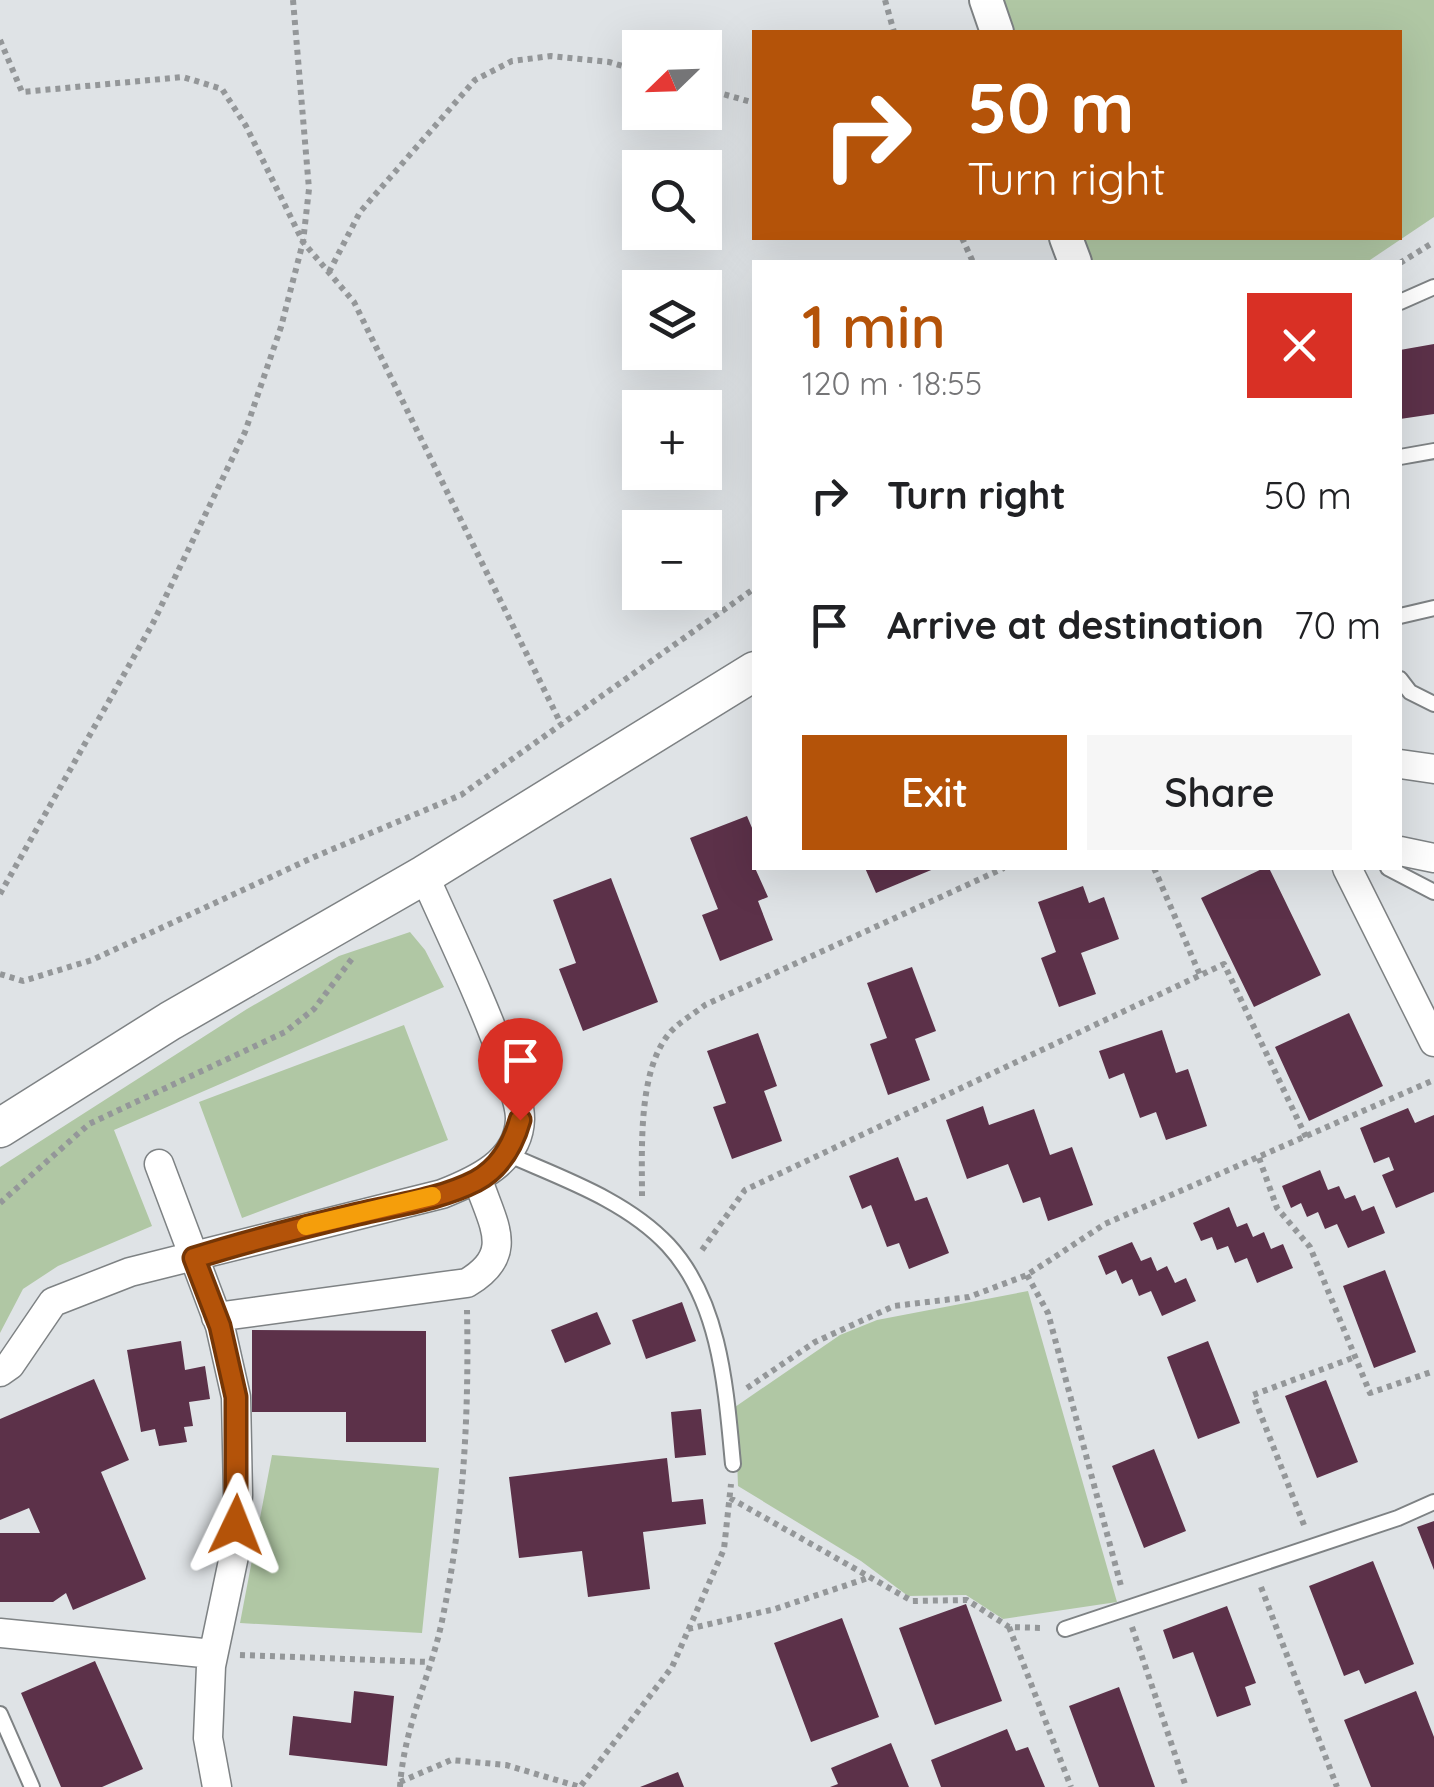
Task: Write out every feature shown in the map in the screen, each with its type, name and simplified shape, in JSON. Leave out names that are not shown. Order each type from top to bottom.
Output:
[{"type":"main road","points":[[0,1128],[170,1020],[424,875],[752,673]]},
{"type":"street","points":[[986,0],[996,30]]},
{"type":"street","points":[[1402,764],[1434,769]]},
{"type":"street","points":[[1402,851],[1434,858]]},
{"type":"street","points":[[1348,870],[1426,1011],[1434,1042]]},
{"type":"street","points":[[0,1372],[10,1365],[53,1302],[130,1272],[442,1194],[478,1180],[506,1153],[520,1120],[517,1099],[496,1039],[424,875]]},
{"type":"street","points":[[159,1164],[216,1316],[236,1397],[238,1494],[234,1556],[214,1654],[208,1738],[213,1785]]},
{"type":"street","points":[[216,1316],[438,1290],[466,1283],[486,1272],[496,1260],[496,1234],[478,1180]]},
{"type":"street","points":[[0,1632],[214,1654]]},
{"type":"lane","points":[[1402,301],[1434,287]]},
{"type":"lane","points":[[1402,457],[1434,450]]},
{"type":"lane","points":[[1402,616],[1434,608]]},
{"type":"lane","points":[[1402,682],[1410,692],[1434,704]]},
{"type":"lane","points":[[1392,870],[1434,892]]},
{"type":"lane","points":[[506,1153],[582,1188],[642,1222],[668,1245],[688,1273],[710,1325],[724,1378],[733,1464]]},
{"type":"lane","points":[[1065,1628],[1434,1502]]},
{"type":"lane","points":[[0,1714],[32,1787]]},
{"type":"path","points":[[0,894],[152,623],[245,432],[282,327],[304,242],[309,189],[292,0]]},
{"type":"path","points":[[885,0],[893,30]]},
{"type":"path","points":[[0,40],[22,92],[183,77],[222,89],[246,126],[304,242],[354,302],[561,724]]},
{"type":"path","points":[[329,272],[360,212],[475,80],[512,61],[551,56],[622,65]]},
{"type":"path","points":[[722,94],[752,102]]},
{"type":"path","points":[[1402,263],[1434,242]]},
{"type":"path","points":[[0,974],[23,981],[92,960],[460,795],[752,590]]},
{"type":"path","points":[[642,1222],[648,1080],[668,1035],[706,1005],[1000,870]]},
{"type":"path","points":[[1155,870],[1200,976]]},
{"type":"path","points":[[0,1203],[89,1124],[285,1032],[314,1009],[355,954]]},
{"type":"path","points":[[688,1273],[745,1190],[1224,964],[1306,1137]]},
{"type":"path","points":[[727,1401],[815,1342],[894,1306],[969,1297],[1027,1275],[1104,1224],[1434,1080]]},
{"type":"path","points":[[1259,1158],[1277,1208],[1310,1248],[1370,1393],[1434,1370]]},
{"type":"path","points":[[1027,1275],[1048,1313],[1126,1608],[1186,1787]]},
{"type":"path","points":[[400,1785],[414,1706],[442,1621],[458,1533],[466,1454],[466,1283]]},
{"type":"path","points":[[1312,1546],[1253,1395],[1355,1357]]},
{"type":"path","points":[[400,1785],[452,1760],[506,1765],[580,1787],[672,1667],[724,1549],[733,1464]]},
{"type":"path","points":[[730,1498],[912,1601],[967,1600],[1009,1627],[1065,1628]]},
{"type":"path","points":[[1253,1566],[1337,1787]]},
{"type":"path","points":[[688,1628],[775,1609],[869,1578]]},
{"type":"path","points":[[1009,1627],[1071,1787]]},
{"type":"path","points":[[214,1654],[429,1662]]},
{"type":"green space","points":[[983,0],[1434,0],[1434,217],[1402,238],[1402,30],[995,30]]},
{"type":"green space","points":[[1076,240],[1400,240],[1370,260],[1084,260]]},
{"type":"green space","points":[[410,932],[425,950],[444,987],[114,1130],[152,1226],[58,1266],[23,1289],[0,1333],[0,1167],[247,1009],[339,956]]},
{"type":"green space","points":[[404,1025],[448,1140],[242,1218],[199,1102]]},
{"type":"green space","points":[[1028,1291],[1117,1602],[1003,1619],[966,1595],[908,1596],[861,1561],[738,1486],[735,1407],[840,1335],[877,1320]]},
{"type":"green space","points":[[272,1455],[439,1468],[422,1633],[240,1623]]},
{"type":"building","points":[[1434,344],[1434,414],[1402,419],[1402,350]]},
{"type":"building","points":[[747,816],[752,828],[752,870],[756,870],[768,897],[758,901],[773,940],[720,961],[702,915],[718,909],[690,838]]},
{"type":"building","points":[[866,870],[931,870],[876,893]]},
{"type":"building","points":[[1260,870],[1270,870],[1321,975],[1254,1007],[1201,898]]},
{"type":"building","points":[[611,878],[658,1002],[583,1031],[559,969],[576,963],[553,900]]},
{"type":"building","points":[[1083,886],[1089,903],[1104,897],[1119,939],[1081,953],[1096,994],[1059,1007],[1041,958],[1056,952],[1038,902]]},
{"type":"building","points":[[912,967],[936,1031],[915,1039],[930,1080],[888,1095],[870,1044],[887,1038],[867,983]]},
{"type":"building","points":[[1349,1013],[1383,1086],[1309,1121],[1275,1047]]},
{"type":"building","points":[[1162,1030],[1176,1073],[1188,1069],[1207,1126],[1166,1140],[1156,1112],[1140,1118],[1124,1073],[1109,1079],[1099,1051]]},
{"type":"building","points":[[758,1033],[777,1086],[764,1091],[782,1141],[732,1159],[713,1107],[726,1103],[707,1051]]},
{"type":"building","points":[[983,1106],[989,1125],[1034,1109],[1050,1155],[1072,1147],[1093,1205],[1048,1221],[1040,1197],[1023,1203],[1008,1164],[967,1179],[946,1120]]},
{"type":"building","points":[[1408,1108],[1415,1123],[1434,1115],[1434,1192],[1396,1208],[1382,1175],[1394,1170],[1389,1157],[1374,1163],[1360,1128]]},
{"type":"building","points":[[898,1157],[915,1201],[927,1197],[949,1253],[909,1269],[899,1243],[887,1247],[871,1205],[862,1209],[849,1176]]},
{"type":"building","points":[[1320,1170],[1328,1190],[1339,1186],[1345,1199],[1355,1195],[1362,1211],[1374,1206],[1385,1233],[1348,1248],[1337,1224],[1325,1229],[1318,1212],[1307,1217],[1301,1203],[1291,1208],[1282,1186]]},
{"type":"building","points":[[1229,1207],[1237,1227],[1247,1223],[1253,1237],[1264,1232],[1271,1249],[1283,1244],[1293,1268],[1257,1283],[1247,1258],[1235,1263],[1228,1246],[1217,1250],[1212,1237],[1201,1241],[1193,1223]]},
{"type":"building","points":[[1132,1242],[1141,1261],[1151,1257],[1157,1271],[1167,1266],[1175,1283],[1186,1278],[1196,1301],[1162,1316],[1151,1291],[1139,1296],[1132,1279],[1122,1284],[1116,1270],[1106,1275],[1098,1256]]},
{"type":"building","points":[[1385,1270],[1416,1352],[1374,1368],[1343,1286]]},
{"type":"building","points":[[682,1302],[696,1341],[646,1359],[632,1320]]},
{"type":"building","points":[[597,1312],[611,1344],[565,1363],[551,1330]]},
{"type":"building","points":[[252,1330],[426,1331],[426,1442],[346,1442],[346,1412],[252,1412]]},
{"type":"building","points":[[181,1341],[185,1370],[205,1366],[210,1399],[189,1402],[193,1426],[184,1427],[187,1442],[159,1446],[155,1429],[141,1432],[127,1350]]},
{"type":"building","points":[[1208,1341],[1240,1423],[1198,1439],[1167,1357]]},
{"type":"building","points":[[94,1379],[129,1460],[101,1472],[146,1579],[73,1610],[66,1593],[53,1602],[0,1602],[0,1533],[40,1533],[29,1508],[0,1520],[0,1419]]},
{"type":"building","points":[[1326,1380],[1358,1462],[1317,1478],[1285,1396]]},
{"type":"building","points":[[701,1409],[706,1455],[675,1458],[671,1412]]},
{"type":"building","points":[[1154,1449],[1186,1531],[1144,1548],[1112,1466]]},
{"type":"building","points":[[667,1458],[672,1502],[703,1499],[706,1524],[643,1532],[650,1589],[588,1597],[582,1551],[519,1558],[509,1477]]},
{"type":"building","points":[[1434,1521],[1434,1570],[1417,1527]]},
{"type":"building","points":[[1373,1561],[1414,1664],[1365,1684],[1359,1670],[1344,1676],[1309,1586]]},
{"type":"building","points":[[966,1604],[1002,1701],[935,1725],[899,1628]]},
{"type":"building","points":[[1227,1606],[1256,1683],[1245,1687],[1251,1705],[1217,1717],[1193,1652],[1173,1659],[1163,1630]]},
{"type":"building","points":[[842,1618],[879,1717],[811,1742],[774,1643]]},
{"type":"building","points":[[95,1661],[143,1769],[102,1787],[61,1787],[21,1693]]},
{"type":"building","points":[[1119,1687],[1155,1787],[1099,1787],[1069,1706]]},
{"type":"building","points":[[354,1691],[394,1696],[387,1766],[289,1755],[293,1716],[351,1723]]},
{"type":"building","points":[[1416,1691],[1434,1737],[1434,1787],[1371,1787],[1344,1720]]},
{"type":"building","points":[[1007,1729],[1016,1751],[1028,1747],[1045,1787],[941,1787],[931,1760]]},
{"type":"building","points":[[891,1743],[909,1787],[830,1787],[838,1784],[831,1768]]},
{"type":"building","points":[[678,1772],[684,1787],[640,1787]]},
{"type":"slow traffic","points":[[306,1226],[432,1196]]},
{"type":"route","points":[[236,1525],[236,1397],[220,1326],[194,1258],[269,1235],[442,1194],[478,1180],[499,1163],[520,1120]]}]
